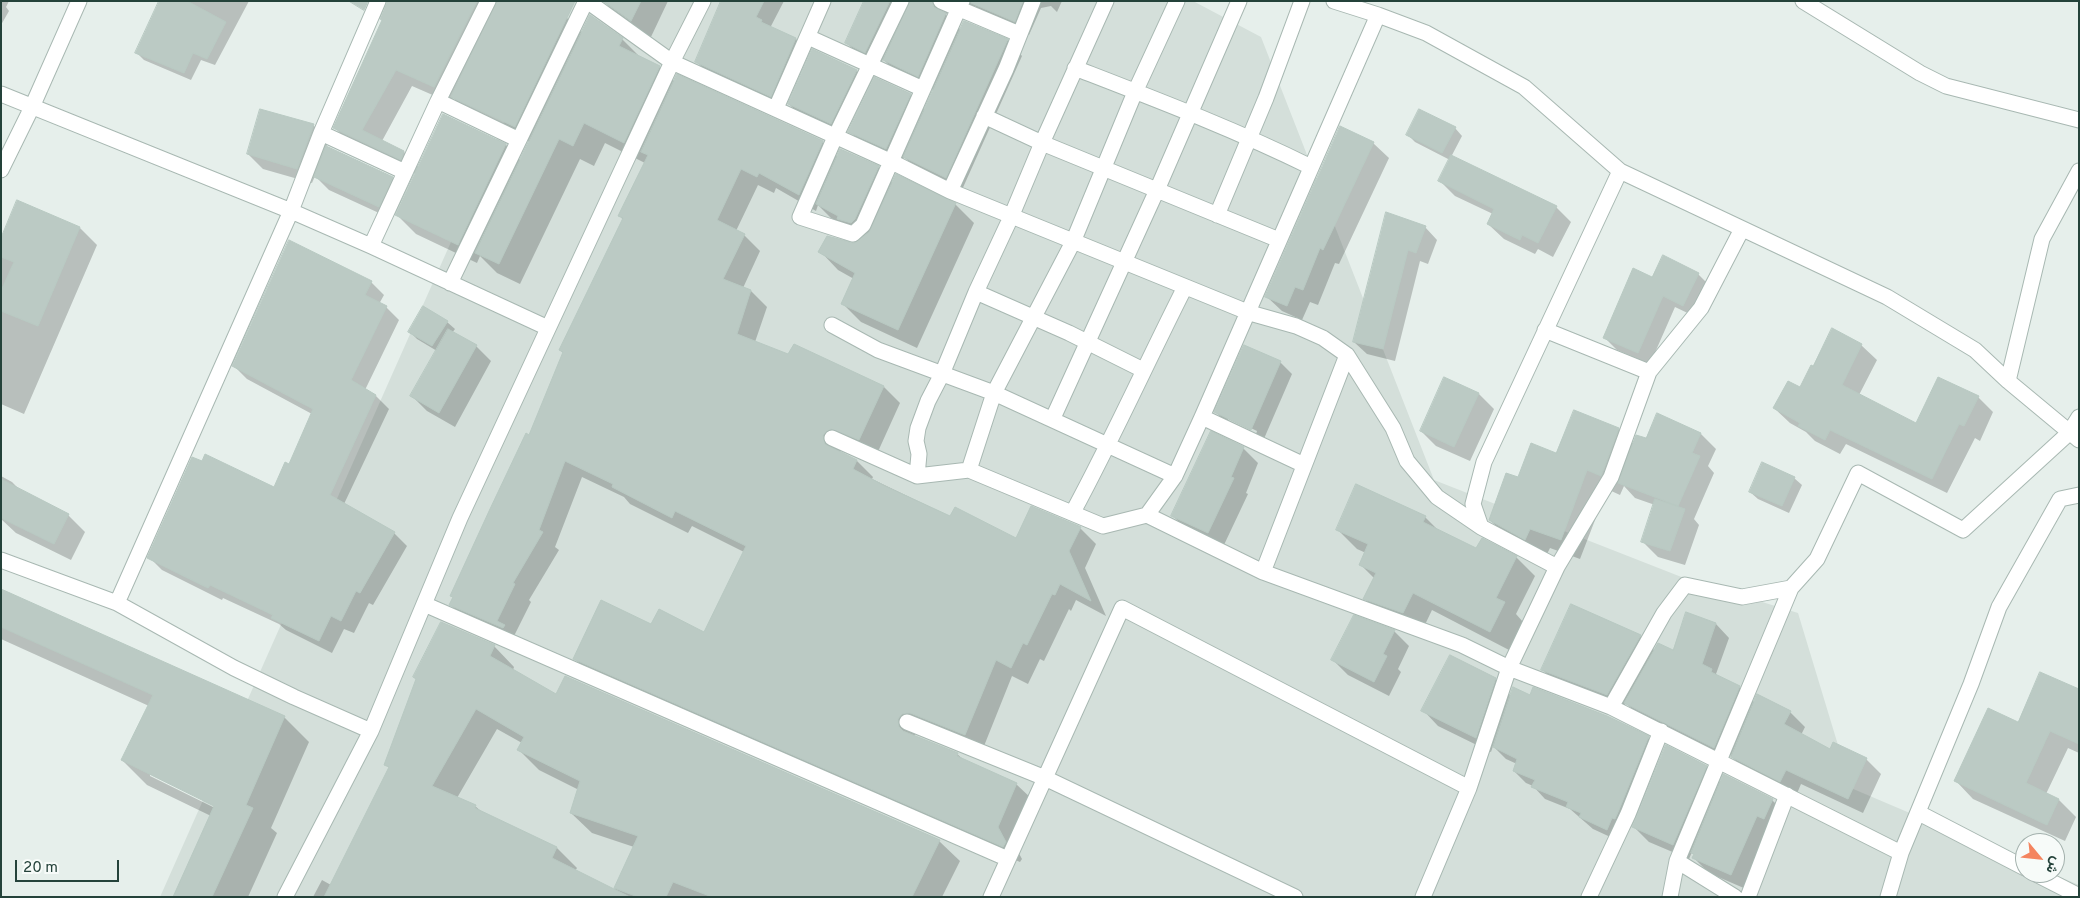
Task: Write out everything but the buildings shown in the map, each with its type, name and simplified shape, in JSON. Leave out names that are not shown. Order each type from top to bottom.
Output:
[{"type":"street","points":[[1,170],[32,107],[79,1]]},
{"type":"street","points":[[117,603],[291,211],[321,133],[378,1]]},
{"type":"street","points":[[371,246],[438,100],[488,1]]},
{"type":"street","points":[[450,284],[586,1],[672,62],[776,108],[950,191],[1250,313],[1305,330],[1323,338],[1346,355],[1393,428],[1407,461],[1437,498],[1481,527],[1557,567]]},
{"type":"street","points":[[285,897],[371,731],[460,518],[672,62],[703,1]]},
{"type":"street","points":[[776,108],[823,1]]},
{"type":"street","points":[[901,1],[835,137],[800,217],[853,234],[864,225],[960,5]]},
{"type":"street","points":[[941,1],[960,5],[1019,34]]},
{"type":"street","points":[[950,191],[1033,1]]},
{"type":"street","points":[[917,476],[919,454],[916,441],[918,428],[976,292],[1106,1]]},
{"type":"street","points":[[970,470],[994,392],[1073,242],[1176,1]]},
{"type":"street","points":[[1053,418],[1125,262],[1239,1]]},
{"type":"street","points":[[1217,215],[1266,98],[1302,1]]},
{"type":"street","points":[[1334,1],[1378,15],[1426,34],[1524,87],[1620,171],[1888,297],[1975,350],[2008,381],[2037,403],[2074,437]]},
{"type":"street","points":[[1803,1],[1920,73],[1946,86],[2079,120]]},
{"type":"street","points":[[1147,515],[1175,476],[1250,313],[1279,240],[1378,15]]},
{"type":"street","points":[[808,37],[923,89]]},
{"type":"street","points":[[1075,68],[1191,112],[1311,166]]},
{"type":"street","points":[[1,94],[291,211],[548,328]]},
{"type":"street","points":[[438,100],[520,140]]},
{"type":"street","points":[[984,116],[1042,143],[1279,240]]},
{"type":"street","points":[[321,133],[405,172]]},
{"type":"street","points":[[1481,527],[1474,504],[1484,462],[1620,171]]},
{"type":"street","points":[[2008,381],[2042,239],[2079,172]]},
{"type":"street","points":[[1423,897],[1469,788],[1509,668],[1557,567],[1611,477],[1649,372],[1701,308],[1742,229]]},
{"type":"street","points":[[1073,512],[1108,446],[1143,370],[1185,287]]},
{"type":"street","points":[[976,292],[1087,342],[1143,370]]},
{"type":"street","points":[[832,325],[878,350],[994,392],[1175,476]]},
{"type":"street","points":[[1545,330],[1649,372]]},
{"type":"street","points":[[1263,572],[1346,355]]},
{"type":"street","points":[[1202,417],[1304,465]]},
{"type":"street","points":[[1670,897],[1677,861],[1791,588],[1817,559],[1858,473],[1963,530],[2074,437],[2079,417]]},
{"type":"street","points":[[832,438],[917,476],[970,470],[1103,526],[1147,515],[1263,572],[1462,645],[1509,668],[1611,707],[1901,853]]},
{"type":"street","points":[[1888,897],[1901,853],[1971,684],[1999,607],[2060,499],[2079,495]]},
{"type":"street","points":[[1,560],[117,603],[234,668],[371,731]]},
{"type":"street","points":[[1611,707],[1664,613],[1685,585],[1742,597],[1791,588]]},
{"type":"street","points":[[424,604],[1008,859]]},
{"type":"street","points":[[991,897],[1122,608],[1469,788]]},
{"type":"street","points":[[907,722],[1045,778],[1295,897]]},
{"type":"street","points":[[1590,897],[1628,814],[1661,731]]},
{"type":"street","points":[[1748,897],[1787,795]]},
{"type":"street","points":[[1919,813],[2015,863]]},
{"type":"street","points":[[1677,861],[1735,897]]},
{"type":"street","points":[[2054,883],[2079,896]]},
{"type":"shaded area","points":[[558,1],[1193,1],[1261,37],[1434,480],[1684,578],[1798,613],[1851,788],[2015,858],[2015,883],[2065,883],[2065,879],[2079,885],[2079,897],[160,897]]}]
